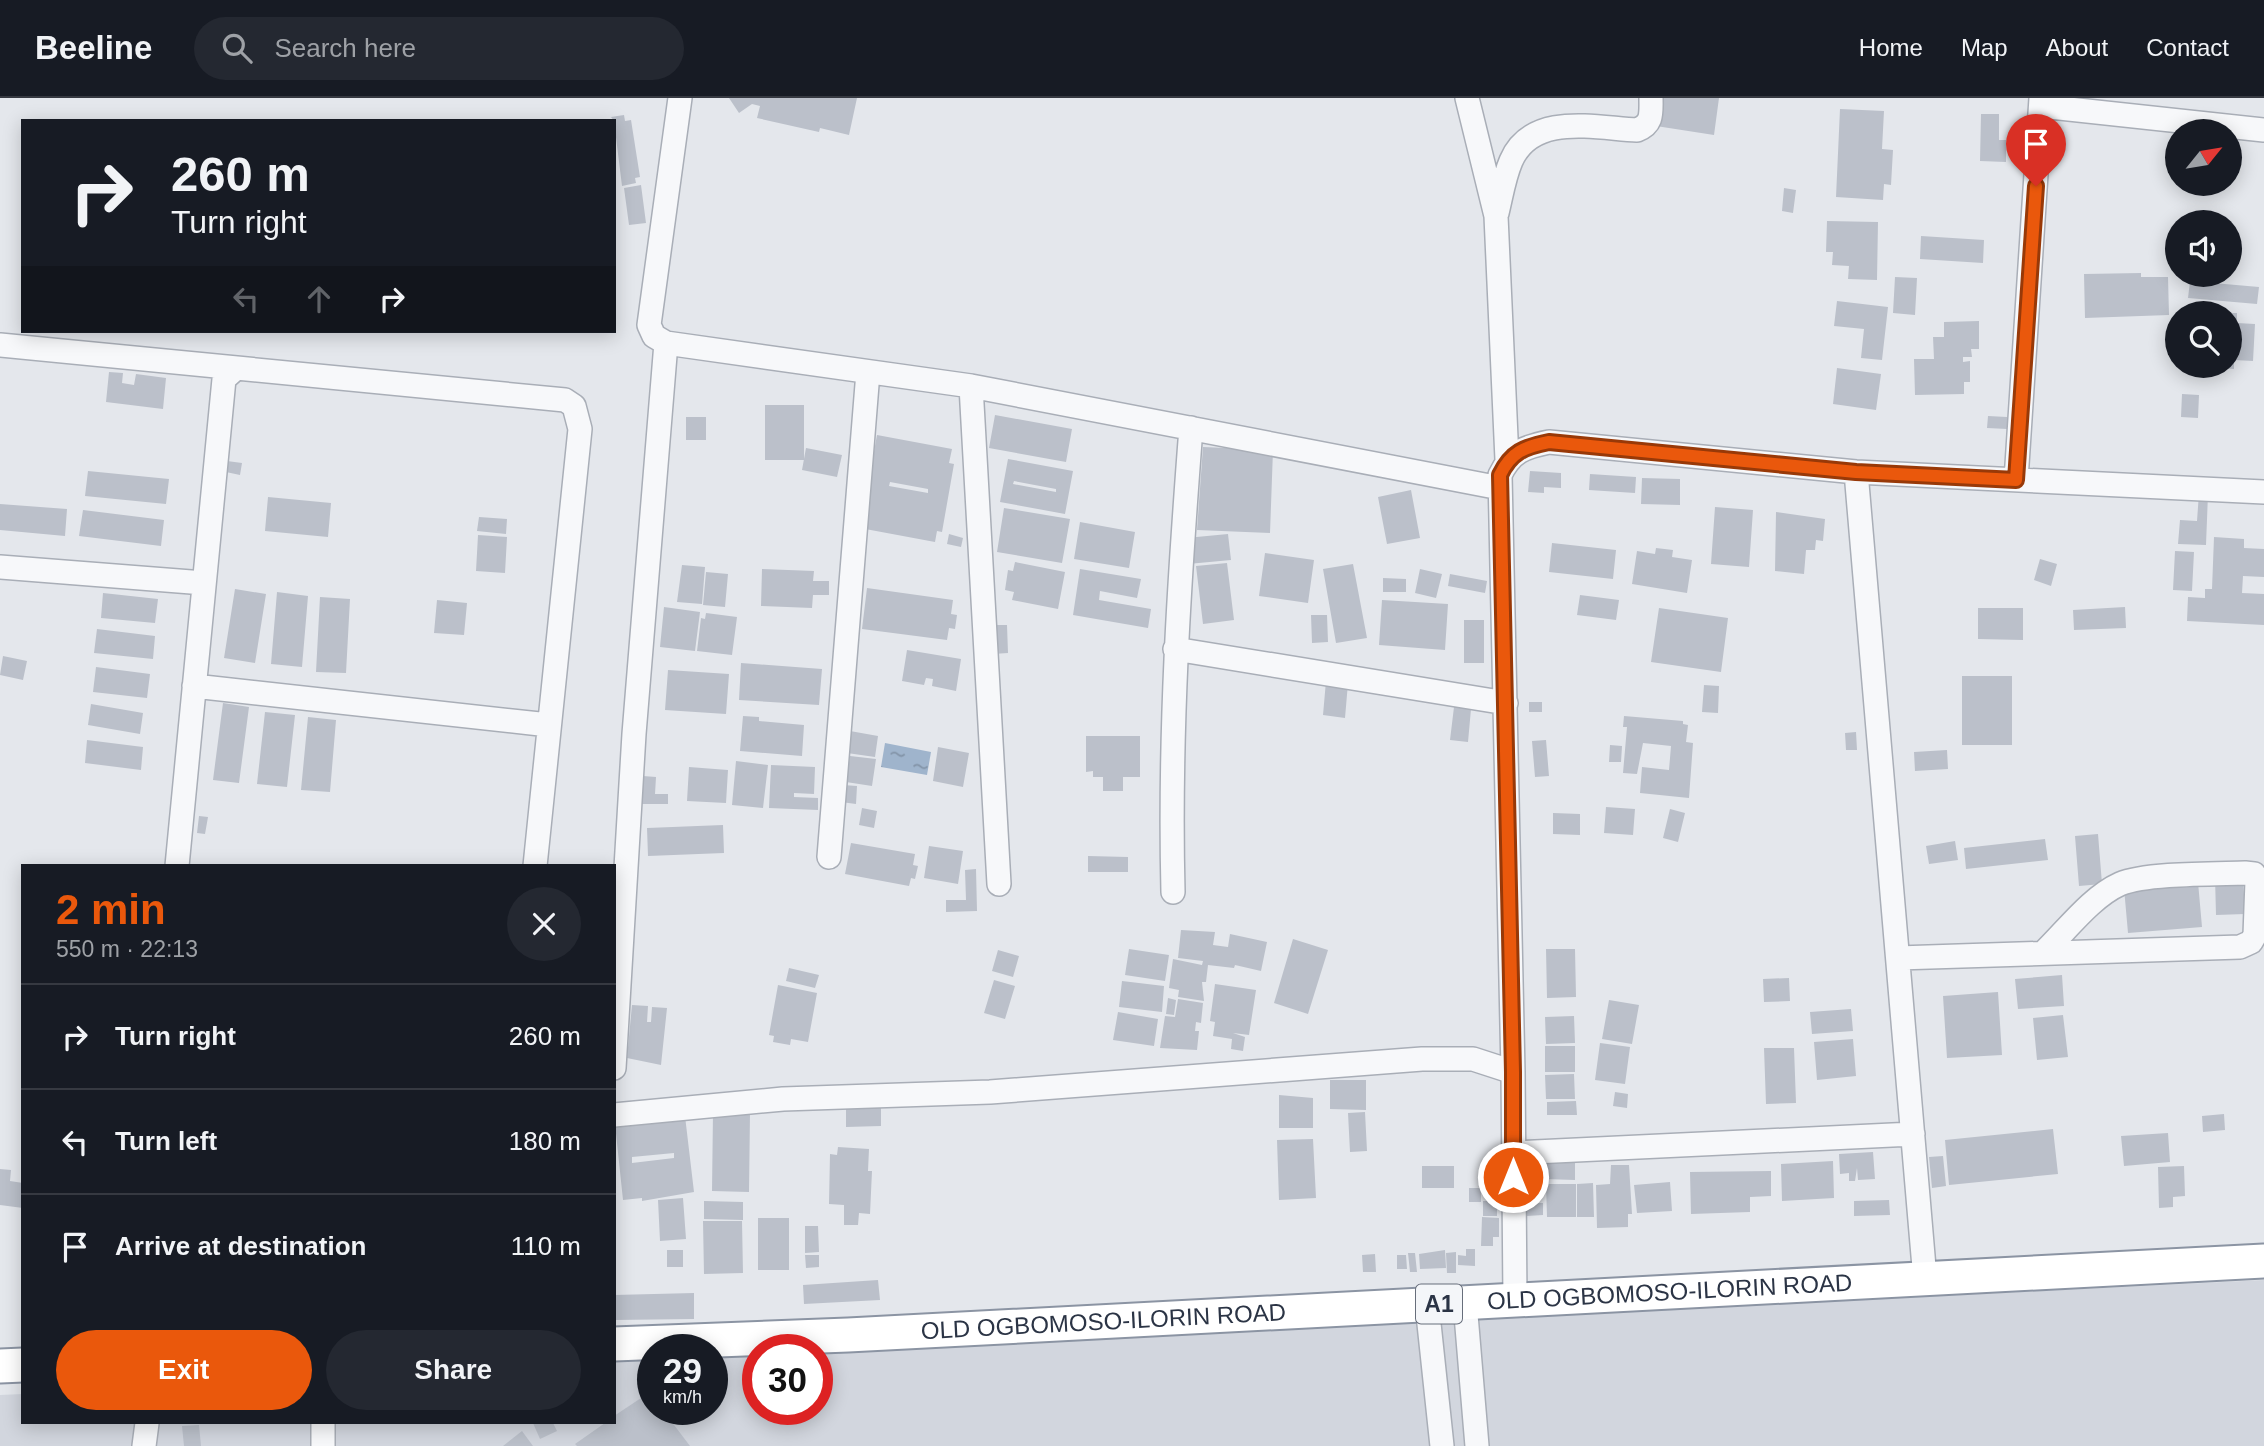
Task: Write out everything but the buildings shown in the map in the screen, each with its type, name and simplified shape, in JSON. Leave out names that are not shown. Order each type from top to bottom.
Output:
[{"type":"highway","name":"OLD OGBOMOSO-ILORIN ROAD","points":[[616,1344],[848,1335],[2264,1261]]},
{"type":"highway","points":[[0,1366],[21,1365]]},
{"type":"street","points":[[680,98],[649,325],[654,336],[666,343],[971,386],[1500,488]]},
{"type":"street","points":[[1467,98],[1496,216],[1507,460]]},
{"type":"street","points":[[1496,216],[1511,162],[1521,143],[1556,126],[1637,130],[1646,127],[1651,120],[1651,98]]},
{"type":"street","points":[[2016,480],[2041,102],[2264,130]]},
{"type":"street","points":[[616,1035],[634,734],[666,343]]},
{"type":"street","points":[[0,345],[234,370],[253,368],[565,400],[573,406],[580,429],[535,864]]},
{"type":"street","points":[[177,864],[224,379],[234,370]]},
{"type":"street","points":[[829,857],[868,372]]},
{"type":"street","points":[[971,386],[999,884]]},
{"type":"street","points":[[1173,892],[1170,782],[1175,649],[1191,428]]},
{"type":"street","points":[[1515,1300],[1513,1072],[1500,488],[1500,475],[1507,460],[1518,450],[1549,442],[1856,472],[2264,492]]},
{"type":"street","points":[[1856,472],[1925,1279]]},
{"type":"street","points":[[0,567],[204,583]]},
{"type":"street","points":[[1175,649],[1506,703]]},
{"type":"street","points":[[194,686],[549,725]]},
{"type":"street","points":[[1898,958],[2043,954],[2240,947],[2250,942],[2255,935],[2257,881],[2254,874],[2245,873],[2185,875],[2121,883],[2099,898],[2043,954]]},
{"type":"street","points":[[616,1115],[783,1099],[989,1092],[1422,1059],[1473,1059],[1513,1072]]},
{"type":"street","points":[[1512,1153],[1913,1134]]},
{"type":"street","points":[[1465,1303],[1477,1446]]},
{"type":"street","points":[[1427,1305],[1442,1446]]},
{"type":"street","points":[[144,1446],[148,1424]]},
{"type":"street","points":[[323,1424],[323,1446]]},
{"type":"shaded area","points":[[2264,1280],[2264,1446],[0,1446],[0,1395],[21,1394],[21,1424],[616,1424],[616,1361],[637,1360],[637,1425],[728,1425],[728,1355],[742,1355],[742,1425],[833,1425],[833,1350]]},
{"type":"water","points":[[885,743],[931,752],[927,775],[881,767]]},
{"type":"route","points":[[1513,1177],[1505,630],[1500,475],[1507,460],[1518,450],[1549,442],[1856,472],[2016,480],[2036,186]]}]
